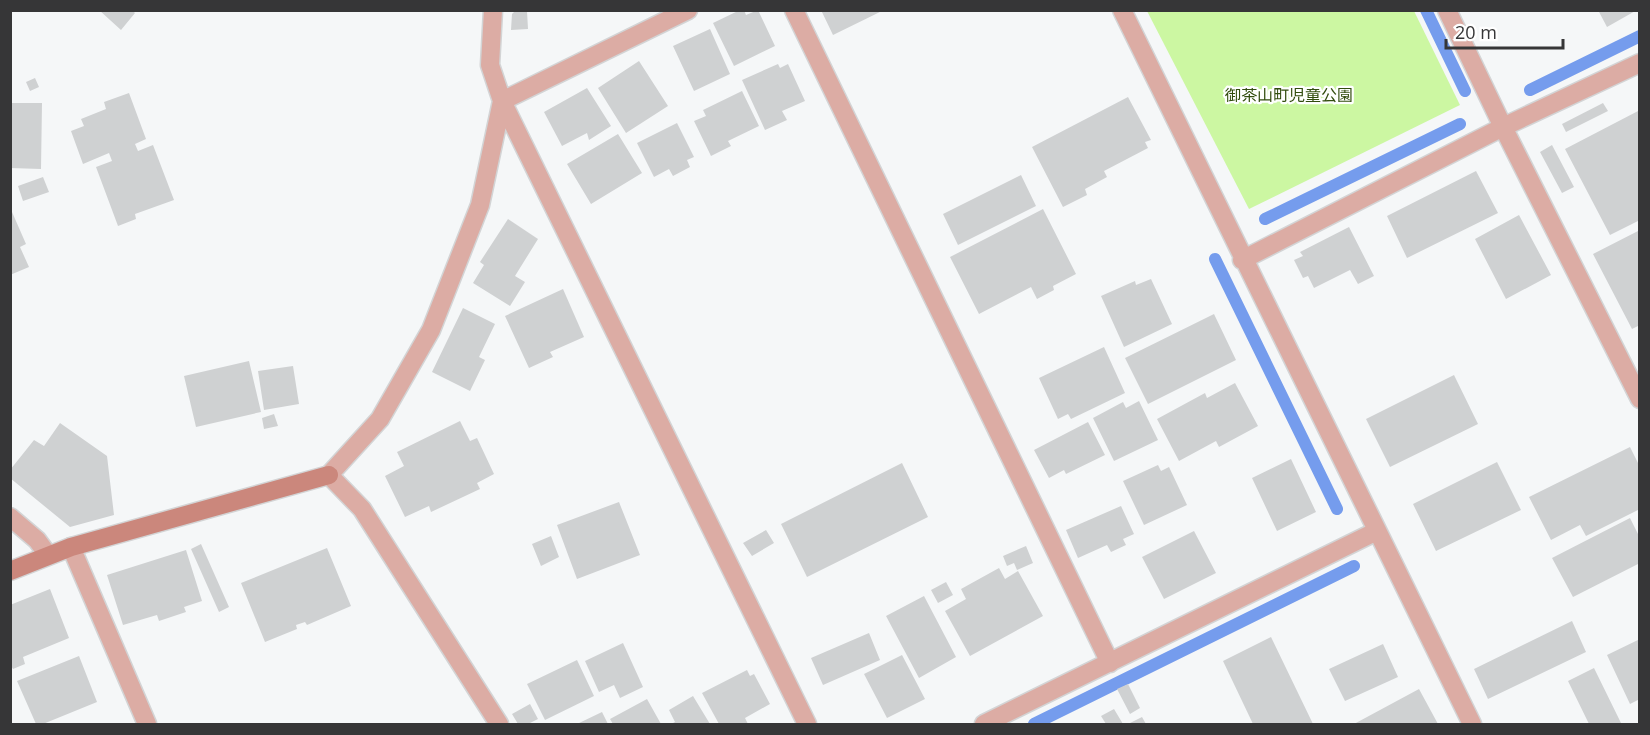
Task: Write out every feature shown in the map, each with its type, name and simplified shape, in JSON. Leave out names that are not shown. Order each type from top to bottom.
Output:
[{"type":"street","points":[[493,10],[490,65],[502,102],[807,724]]},
{"type":"street","points":[[502,102],[687,10]]},
{"type":"street","points":[[794,10],[1110,663]]},
{"type":"street","points":[[1122,10],[1242,260],[1472,724]]},
{"type":"street","points":[[1447,10],[1503,127],[1640,399]]},
{"type":"street","points":[[1242,260],[1503,127],[1640,63]]},
{"type":"street","points":[[10,571],[71,547],[329,475],[380,419],[431,330],[480,205],[502,102]]},
{"type":"street","points":[[329,475],[362,509],[499,724]]},
{"type":"street","points":[[10,517],[37,540],[48,555]]},
{"type":"street","points":[[984,724],[1377,531]]},
{"type":"street","points":[[71,547],[147,724]]},
{"type":"green space","name":"御茶山町児童公園","points":[[1147,11],[1414,11],[1460,105],[1249,209]]},
{"type":"building","points":[[99,10],[132,10],[135,13],[121,30]]},
{"type":"building","points":[[516,10],[527,11],[528,29],[511,30],[512,14]]},
{"type":"building","points":[[744,10],[746,15],[758,10],[775,46],[734,66],[713,23]]},
{"type":"building","points":[[821,10],[884,10],[833,35]]},
{"type":"building","points":[[1598,10],[1637,10],[1607,27]]},
{"type":"building","points":[[710,29],[730,74],[694,91],[673,46]]},
{"type":"building","points":[[639,61],[668,106],[626,133],[598,88]]},
{"type":"building","points":[[778,64],[780,68],[788,64],[805,101],[782,111],[787,120],[765,130],[742,80]]},
{"type":"building","points":[[35,78],[39,87],[30,91],[26,82]]},
{"type":"building","points":[[587,88],[611,126],[589,140],[587,133],[562,146],[544,112]]},
{"type":"building","points":[[742,91],[759,126],[728,141],[731,146],[711,156],[694,121],[706,116],[703,110]]},
{"type":"building","points":[[129,93],[146,139],[135,144],[138,151],[153,145],[174,200],[135,214],[136,219],[118,226],[96,167],[112,161],[109,153],[83,164],[71,131],[84,126],[81,119],[106,109],[104,102]]},
{"type":"building","points":[[1128,97],[1151,140],[1145,142],[1148,148],[1104,171],[1107,177],[1085,189],[1087,195],[1063,207],[1032,147]]},
{"type":"building","points":[[10,103],[42,103],[41,169],[10,168]]},
{"type":"building","points":[[1603,103],[1608,111],[1566,132],[1562,124]]},
{"type":"building","points":[[1640,110],[1640,220],[1610,235],[1565,149]]},
{"type":"building","points":[[677,123],[694,157],[687,160],[690,167],[673,176],[669,169],[654,177],[637,143]]},
{"type":"building","points":[[618,134],[642,173],[591,204],[567,164]]},
{"type":"building","points":[[1552,145],[1574,187],[1562,193],[1540,152]]},
{"type":"building","points":[[1476,171],[1498,213],[1407,258],[1387,216]]},
{"type":"building","points":[[1021,175],[1036,206],[958,245],[943,214]]},
{"type":"building","points":[[43,177],[49,192],[23,201],[18,186]]},
{"type":"building","points":[[1043,209],[1076,274],[1053,286],[1054,290],[1037,299],[1031,287],[979,314],[950,257]]},
{"type":"building","points":[[12,212],[26,244],[20,247],[29,267],[10,275],[10,213]]},
{"type":"building","points":[[1519,215],[1551,275],[1506,299],[1475,239]]},
{"type":"building","points":[[508,219],[538,239],[515,276],[525,282],[510,306],[473,283],[484,265],[480,262]]},
{"type":"building","points":[[1349,227],[1374,276],[1358,284],[1350,270],[1314,288],[1308,276],[1303,278],[1294,260],[1303,256],[1300,252]]},
{"type":"building","points":[[1640,230],[1640,325],[1632,329],[1593,254]]},
{"type":"building","points":[[1151,279],[1172,324],[1124,347],[1101,296],[1135,281],[1136,285]]},
{"type":"building","points":[[563,289],[584,337],[550,352],[553,357],[529,368],[505,316]]},
{"type":"building","points":[[463,308],[495,324],[479,357],[485,360],[470,391],[432,372]]},
{"type":"building","points":[[1214,314],[1236,360],[1148,404],[1125,358]]},
{"type":"building","points":[[1104,347],[1125,393],[1071,419],[1068,414],[1058,419],[1039,378]]},
{"type":"building","points":[[249,361],[261,412],[196,427],[184,376]]},
{"type":"building","points":[[293,366],[299,404],[264,410],[258,371]]},
{"type":"building","points":[[1454,375],[1478,424],[1390,467],[1366,419]]},
{"type":"building","points":[[1235,383],[1258,426],[1219,447],[1216,441],[1179,461],[1157,419],[1205,393],[1207,398]]},
{"type":"building","points":[[1139,401],[1158,440],[1114,461],[1093,418],[1123,402],[1126,408]]},
{"type":"building","points":[[274,414],[278,426],[264,429],[262,418]]},
{"type":"building","points":[[460,421],[470,441],[477,438],[494,474],[477,483],[480,489],[431,512],[429,506],[405,517],[385,476],[404,466],[397,452]]},
{"type":"building","points":[[1088,422],[1105,455],[1066,474],[1064,470],[1049,478],[1034,450]]},
{"type":"building","points":[[60,423],[107,456],[114,515],[70,527],[10,478],[10,470],[34,440],[44,446]]},
{"type":"building","points":[[1630,447],[1640,467],[1640,509],[1586,536],[1580,525],[1551,540],[1529,497]]},
{"type":"building","points":[[1291,459],[1316,512],[1277,531],[1252,478]]},
{"type":"building","points":[[1497,462],[1521,510],[1436,551],[1413,504]]},
{"type":"building","points":[[902,463],[928,517],[807,577],[781,524]]},
{"type":"building","points":[[1158,465],[1161,471],[1169,467],[1187,505],[1144,525],[1123,481]]},
{"type":"building","points":[[619,502],[640,555],[577,579],[557,525]]},
{"type":"building","points":[[1121,506],[1134,534],[1123,539],[1126,545],[1111,552],[1107,545],[1078,558],[1066,530]]},
{"type":"building","points":[[1630,518],[1640,538],[1640,563],[1573,597],[1552,558]]},
{"type":"building","points":[[766,530],[774,543],[752,556],[743,543]]},
{"type":"building","points":[[1194,531],[1216,573],[1164,599],[1142,557]]},
{"type":"building","points":[[551,536],[559,557],[541,566],[532,544]]},
{"type":"building","points":[[201,544],[229,607],[219,612],[191,549]]},
{"type":"building","points":[[1026,546],[1033,563],[1017,570],[1014,563],[1007,566],[1003,556]]},
{"type":"building","points":[[327,548],[351,606],[307,625],[305,622],[296,625],[297,629],[265,642],[241,583]]},
{"type":"building","points":[[186,550],[202,601],[184,607],[186,612],[159,621],[157,615],[123,625],[107,575]]},
{"type":"building","points":[[999,568],[1005,579],[1018,571],[1043,616],[970,656],[945,611],[966,599],[961,589]]},
{"type":"building","points":[[946,582],[953,595],[938,603],[931,590]]},
{"type":"building","points":[[50,589],[69,638],[23,657],[25,664],[13,669],[10,664],[10,605]]},
{"type":"building","points":[[924,596],[956,657],[919,678],[886,616]]},
{"type":"building","points":[[1572,621],[1586,652],[1488,699],[1474,669]]},
{"type":"building","points":[[869,633],[880,660],[823,685],[811,658]]},
{"type":"building","points":[[1271,637],[1313,724],[1253,724],[1223,661]]},
{"type":"building","points":[[1640,639],[1640,699],[1630,704],[1607,655]]},
{"type":"building","points":[[623,643],[643,687],[620,698],[614,685],[599,692],[585,661]]},
{"type":"building","points":[[1383,644],[1398,677],[1345,701],[1329,669]]},
{"type":"building","points":[[902,655],[925,699],[887,718],[864,674]]},
{"type":"building","points":[[79,656],[97,702],[43,724],[36,724],[17,681]]},
{"type":"building","points":[[577,660],[594,696],[545,720],[527,684]]},
{"type":"building","points":[[1594,668],[1621,723],[1589,724],[1568,681]]},
{"type":"building","points":[[747,670],[750,676],[754,674],[770,704],[745,718],[748,724],[719,724],[702,693]]},
{"type":"building","points":[[1128,684],[1140,708],[1130,714],[1117,689]]},
{"type":"building","points":[[1419,689],[1438,724],[1354,724]]},
{"type":"building","points":[[693,696],[710,724],[671,724],[675,722],[669,710]]},
{"type":"building","points":[[647,699],[661,724],[613,724],[610,719]]},
{"type":"building","points":[[530,704],[538,719],[528,724],[518,724],[512,714]]},
{"type":"building","points":[[1114,709],[1123,724],[1106,724],[1101,716]]},
{"type":"building","points":[[602,712],[608,724],[577,724]]},
{"type":"building","points":[[1142,717],[1146,724],[1128,724]]},
{"type":"waterway","points":[[1426,10],[1465,91]]},
{"type":"waterway","points":[[1530,90],[1640,36]]},
{"type":"waterway","points":[[1265,219],[1460,124]]},
{"type":"waterway","points":[[1215,259],[1337,509]]},
{"type":"waterway","points":[[1034,724],[1354,566]]}]
